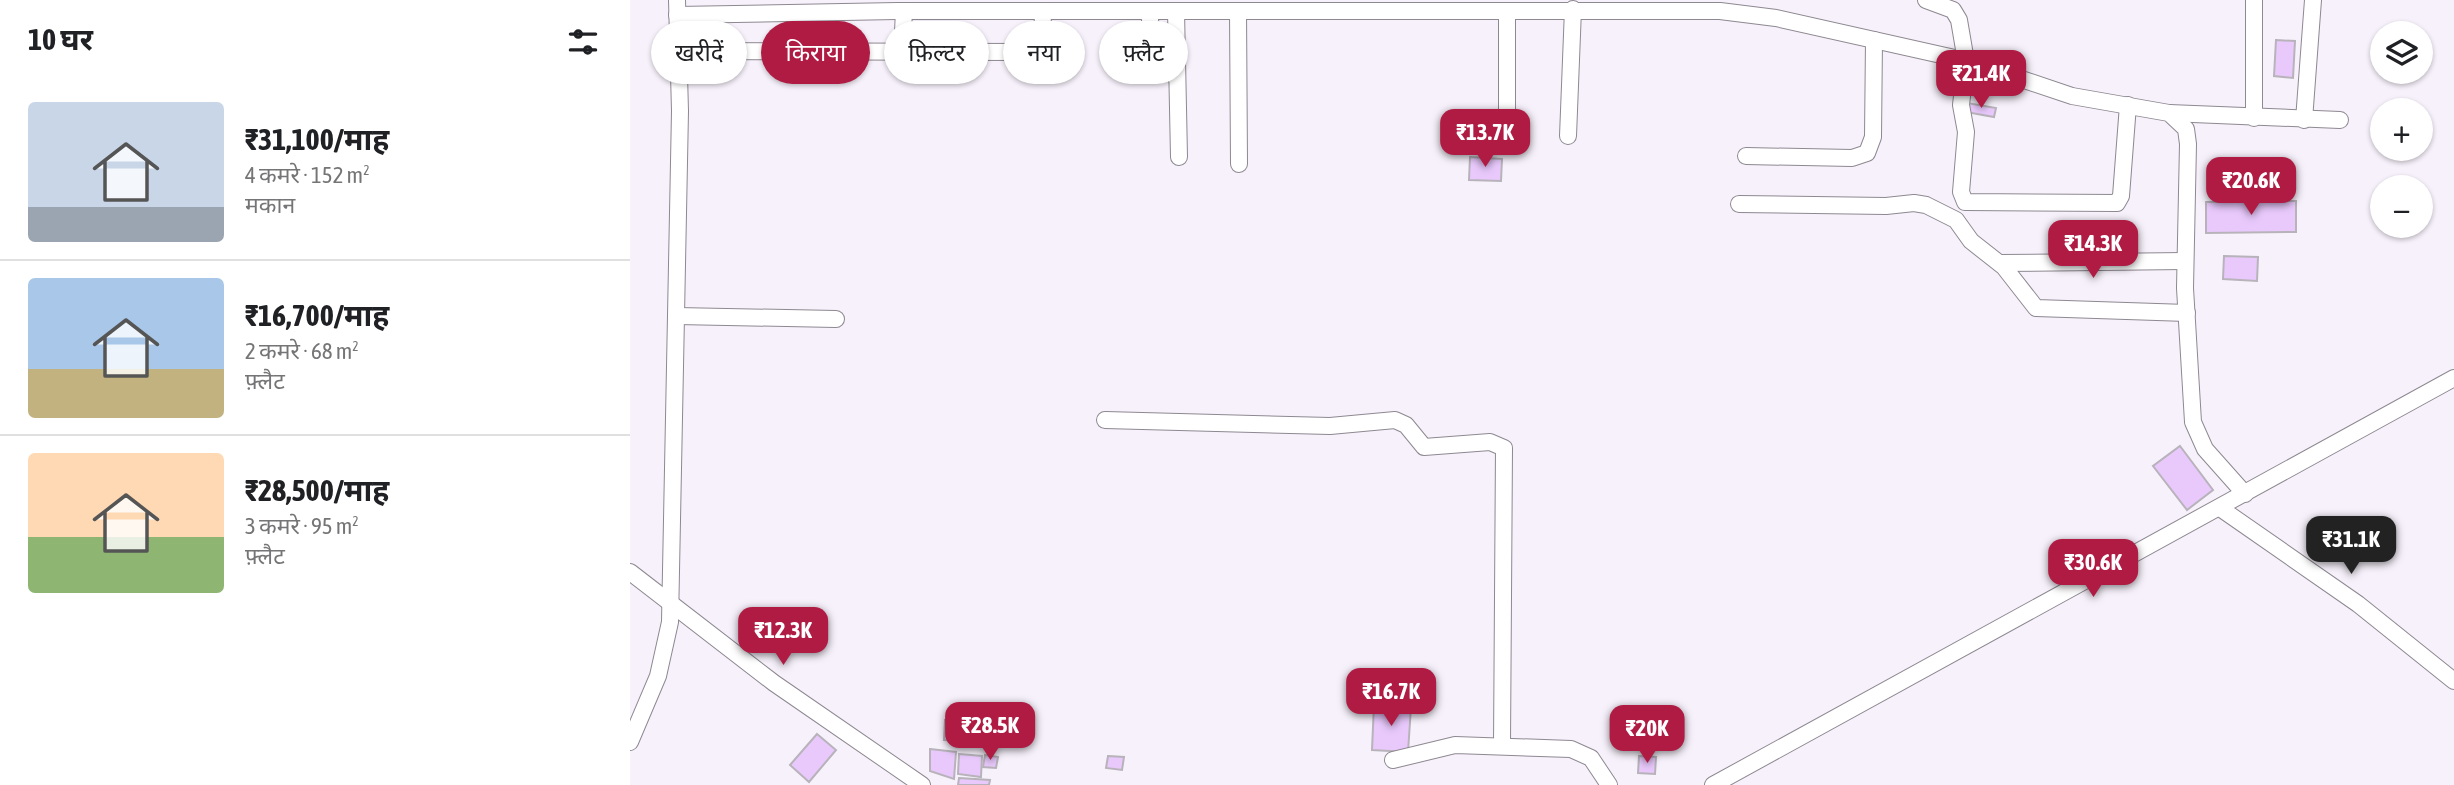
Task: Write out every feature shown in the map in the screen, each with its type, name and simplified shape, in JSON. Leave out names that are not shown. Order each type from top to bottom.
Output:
[{"type":"street","points":[[1926,0],[1956,13],[1965,61],[1961,105],[1966,143],[1961,192],[1965,202],[2117,204],[2121,196],[2128,105]]},
{"type":"street","points":[[2254,0],[2254,118]]},
{"type":"street","points":[[2304,120],[2313,0]]},
{"type":"street","points":[[677,7],[904,11],[1022,6],[1043,11],[1176,11],[1202,6],[1238,12],[1266,6],[1453,6],[1748,13],[1965,61],[2072,96],[2169,113],[2340,120]]},
{"type":"street","points":[[1507,110],[1513,8]]},
{"type":"street","points":[[1568,136],[1573,9]]},
{"type":"street","points":[[904,11],[904,21]]},
{"type":"street","points":[[989,52],[1037,52],[1042,45],[1043,11]]},
{"type":"street","points":[[1149,11],[1150,21]]},
{"type":"street","points":[[1176,11],[1176,21]]},
{"type":"street","points":[[1238,12],[1239,164]]},
{"type":"street","points":[[1746,156],[1852,158],[1867,153],[1873,137],[1874,40]]},
{"type":"street","points":[[747,51],[884,52]]},
{"type":"street","points":[[630,742],[658,676],[667,645],[671,601],[677,316],[678,84]]},
{"type":"street","points":[[1177,84],[1179,157]]},
{"type":"street","points":[[2169,113],[2186,129],[2188,144],[2185,261],[2193,422],[2205,449],[2245,494]]},
{"type":"street","points":[[1739,204],[1886,206],[1919,203],[1956,220],[1971,241],[2000,263],[2036,308],[2187,313]]},
{"type":"street","points":[[2000,263],[2185,261]]},
{"type":"street","points":[[677,316],[836,319]]},
{"type":"street","points":[[1713,785],[2454,378]]},
{"type":"street","points":[[1105,420],[1330,426],[1395,420],[1406,425],[1424,447],[1490,442],[1504,448],[1502,745]]},
{"type":"street","points":[[2220,508],[2358,604],[2454,681]]},
{"type":"street","points":[[630,572],[774,683],[922,785]]},
{"type":"street","points":[[1393,760],[1442,746],[1502,745],[1581,752],[1600,768],[1609,785]]},
{"type":"street","points":[[890,785],[902,773]]},
{"type":"building","points":[[2276,40],[2295,41],[2293,78],[2274,76]]},
{"type":"building","points":[[1967,103],[1996,108],[1994,117],[1966,112]]},
{"type":"building","points":[[1470,157],[1502,159],[1501,181],[1469,180]]},
{"type":"building","points":[[2245,170],[2247,181],[2222,186],[2220,174]]},
{"type":"building","points":[[2296,201],[2296,232],[2206,233],[2206,202]]},
{"type":"building","points":[[2224,256],[2258,257],[2257,281],[2223,279]]},
{"type":"building","points":[[2180,446],[2213,490],[2187,510],[2153,466]]},
{"type":"building","points":[[1374,704],[1411,707],[1408,752],[1372,750]]},
{"type":"building","points":[[945,720],[967,721],[967,741],[944,740]]},
{"type":"building","points":[[817,734],[836,750],[809,782],[790,765]]},
{"type":"building","points":[[930,749],[956,752],[954,779],[930,771]]},
{"type":"building","points":[[959,754],[982,756],[981,777],[958,774]]},
{"type":"building","points":[[985,755],[998,757],[996,768],[983,767]]},
{"type":"building","points":[[1108,756],[1124,757],[1122,770],[1106,768]]},
{"type":"building","points":[[1639,756],[1656,757],[1655,774],[1638,773]]},
{"type":"building","points":[[959,778],[990,780],[989,785],[958,785]]}]
